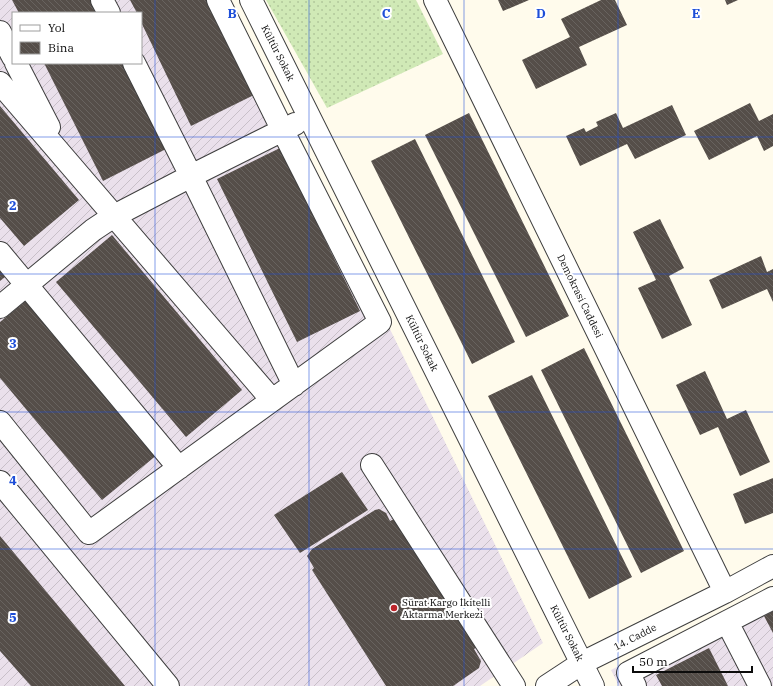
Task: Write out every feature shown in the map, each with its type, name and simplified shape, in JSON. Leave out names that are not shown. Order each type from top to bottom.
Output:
[{"type":"street","points":[[102,0],[108,12]]},
{"type":"street","points":[[0,422],[89,533],[380,322],[218,0]]},
{"type":"street","name":"Kültür Sokak","points":[[251,0],[593,686]]},
{"type":"street","name":"Demokrasi Caddesi","points":[[435,0],[725,592]]},
{"type":"street","points":[[0,32],[12,55]]},
{"type":"street","points":[[17,64],[66,160]]},
{"type":"street","points":[[135,64],[294,385]]},
{"type":"street","points":[[0,83],[272,400]]},
{"type":"street","points":[[0,307],[93,230],[114,216],[309,117]]},
{"type":"street","points":[[0,253],[179,468]]},
{"type":"street","points":[[372,465],[514,686]]},
{"type":"street","points":[[3,491],[168,686]]},
{"type":"street","name":"14. Cadde","points":[[547,686],[582,663],[725,592],[773,566]]},
{"type":"street","points":[[635,686],[628,673],[773,598]]},
{"type":"street","points":[[727,622],[760,686]]},
{"type":"shaded area","points":[[0,0],[226,0],[386,321],[543,643],[480,686],[0,686]]},
{"type":"shaded area","points":[[773,587],[773,686],[619,686],[611,670]]},
{"type":"green space","points":[[266,0],[416,0],[443,54],[327,108]]},
{"type":"building","points":[[12,0],[93,0],[99,12],[18,12]]},
{"type":"building","points":[[130,0],[210,0],[256,94],[191,126],[142,24],[142,12],[136,12]]},
{"type":"building","points":[[498,0],[529,0],[503,11]]},
{"type":"building","points":[[601,0],[615,0],[627,25],[579,47],[587,65],[536,89],[522,60],[570,37],[561,19]]},
{"type":"building","points":[[725,0],[738,0],[727,5]]},
{"type":"building","points":[[44,64],[126,64],[168,148],[103,181]]},
{"type":"building","points":[[750,103],[759,121],[773,114],[773,146],[764,151],[757,136],[709,160],[694,131]]},
{"type":"building","points":[[672,105],[686,135],[635,159],[627,144],[580,166],[566,136],[584,128],[586,132],[598,126],[596,122],[616,113],[623,128]]},
{"type":"building","points":[[0,106],[79,200],[24,246],[0,218]]},
{"type":"building","points":[[469,113],[569,316],[526,337],[425,135]]},
{"type":"building","points":[[415,139],[515,342],[472,364],[371,161]]},
{"type":"building","points":[[280,148],[360,311],[297,342],[217,179]]},
{"type":"building","points":[[660,219],[684,268],[669,276],[692,325],[662,339],[638,288],[656,280],[633,232]]},
{"type":"building","points":[[112,235],[242,390],[186,437],[56,282]]},
{"type":"building","points":[[761,256],[767,272],[773,269],[773,302],[767,289],[722,309],[709,280]]},
{"type":"building","points":[[0,271],[5,277],[0,281]]},
{"type":"building","points":[[28,299],[158,454],[102,500],[0,378],[0,322]]},
{"type":"building","points":[[584,348],[684,551],[641,573],[541,370]]},
{"type":"building","points":[[705,371],[727,419],[746,410],[770,462],[740,476],[718,427],[700,435],[676,385]]},
{"type":"building","points":[[532,375],[632,577],[589,599],[488,396]]},
{"type":"building","points":[[342,472],[368,510],[300,553],[274,515]]},
{"type":"building","points":[[773,478],[773,513],[745,524],[733,494]]},
{"type":"building","name":"Sürat Kargo İkitelli Aktarma Merkezi","points":[[379,509],[386,513],[390,521],[394,519],[478,647],[474,649],[481,661],[479,668],[453,686],[386,686],[312,570],[314,568],[307,556],[312,549]]},
{"type":"building","points":[[0,536],[125,686],[31,686],[0,651]]},
{"type":"building","points":[[773,611],[773,633],[764,616]]},
{"type":"building","points":[[709,648],[728,686],[662,686],[656,675]]},
{"type":"place","name":"Sürat Kargo İkitelli Aktarma Merkezi","points":[[394,608]]}]
